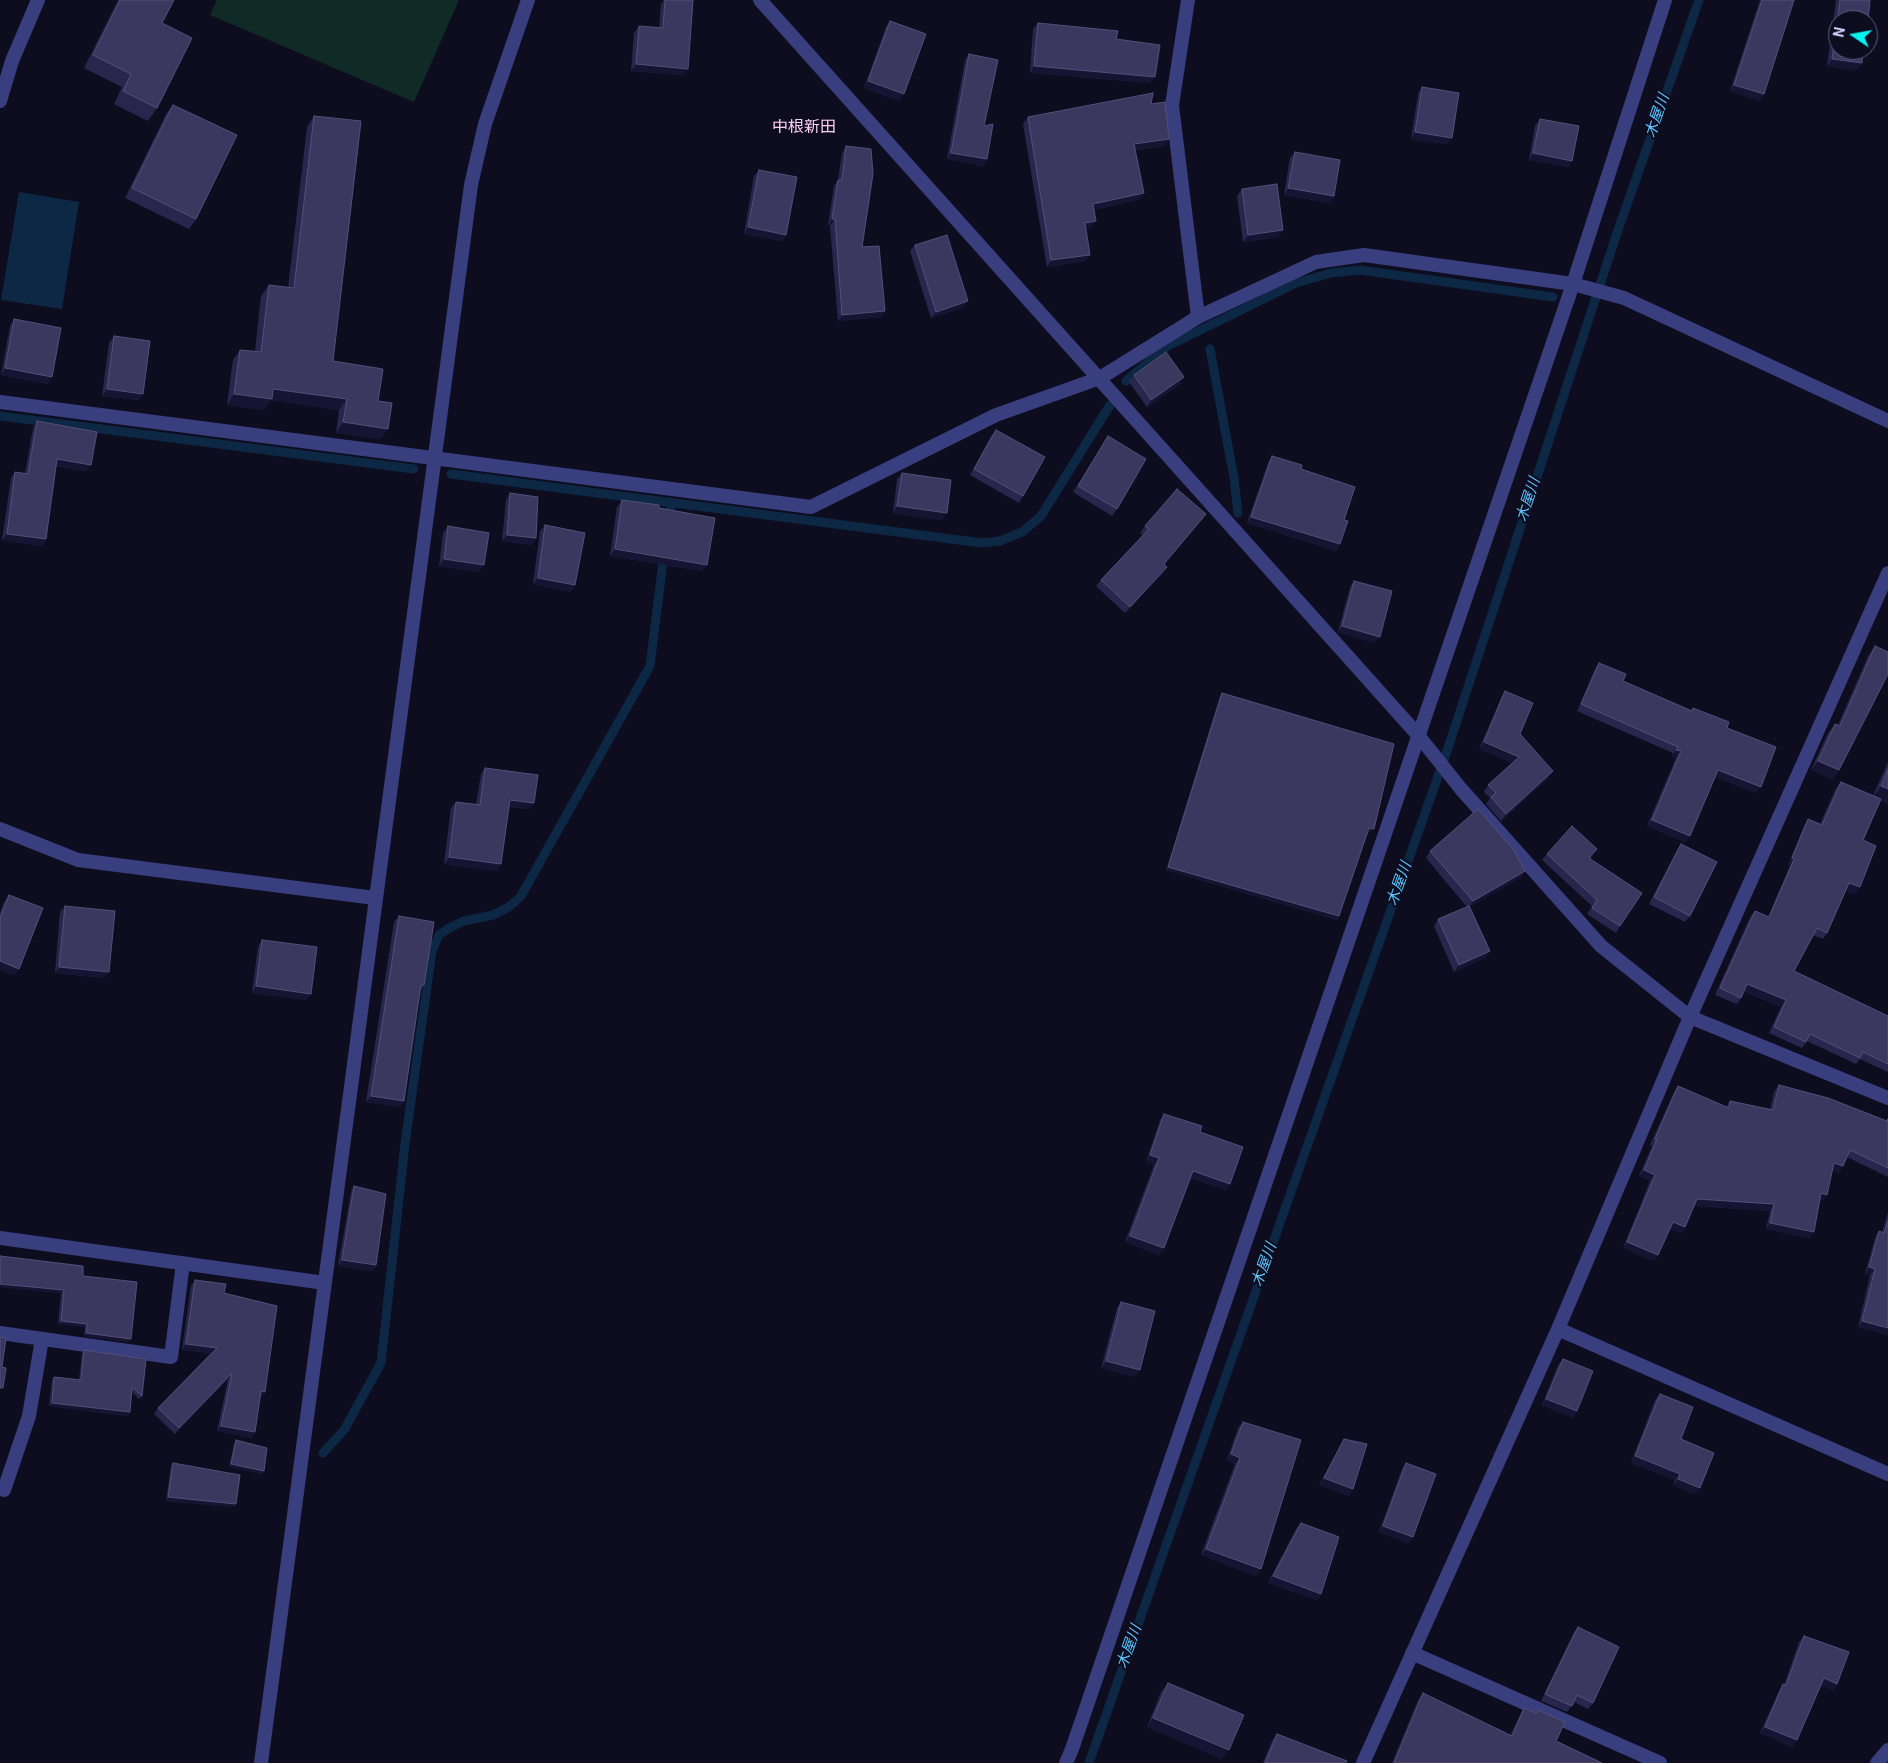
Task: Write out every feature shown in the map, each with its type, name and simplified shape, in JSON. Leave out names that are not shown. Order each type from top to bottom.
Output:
[{"type":"street","points":[[0,101],[12,61],[38,0]]},
{"type":"street","points":[[261,1763],[433,459],[471,185],[485,124],[528,0]]},
{"type":"street","points":[[760,0],[1418,735],[1461,789],[1601,946],[1690,1017],[1888,1098]]},
{"type":"street","points":[[1188,0],[1172,105],[1198,317]]},
{"type":"street","points":[[1066,1763],[1076,1740],[1573,284],[1665,0]]},
{"type":"street","points":[[0,402],[810,507],[996,414],[1100,378],[1198,317],[1316,262],[1364,255],[1573,284],[1624,298],[1888,421]]},
{"type":"street","points":[[1363,1763],[1558,1329],[1690,1017],[1888,573]]},
{"type":"street","points":[[0,829],[78,860],[375,898]]},
{"type":"street","points":[[0,1238],[325,1283]]},
{"type":"street","points":[[0,1333],[171,1357],[184,1263]]},
{"type":"street","points":[[1558,1329],[1888,1474]]},
{"type":"street","points":[[4,1490],[6,1469],[29,1416],[42,1339]]},
{"type":"street","points":[[1412,1653],[1660,1763]]},
{"type":"street","points":[[1877,1763],[1888,1750]]},
{"type":"green space","points":[[217,0],[459,0],[414,102],[210,15]]},
{"type":"water","points":[[19,192],[79,202],[62,309],[1,300]]},
{"type":"building","points":[[120,0],[174,0],[162,23],[192,38],[157,108],[123,91],[131,74],[93,55]]},
{"type":"building","points":[[665,0],[693,0],[688,69],[636,64],[639,26],[663,28]]},
{"type":"building","points":[[1762,0],[1794,0],[1764,94],[1734,85]]},
{"type":"building","points":[[1840,0],[1870,0],[1869,10],[1839,10]]},
{"type":"building","points":[[890,21],[926,34],[904,94],[868,81]]},
{"type":"building","points":[[1038,23],[1118,31],[1116,39],[1160,45],[1155,77],[1034,66]]},
{"type":"building","points":[[969,54],[998,60],[984,126],[993,124],[987,159],[951,153]]},
{"type":"building","points":[[1840,60],[1862,60],[1862,63]]},
{"type":"building","points":[[1422,87],[1459,93],[1452,138],[1415,132]]},
{"type":"building","points":[[1153,93],[1151,104],[1165,102],[1169,139],[1134,144],[1144,193],[1093,204],[1096,221],[1085,223],[1090,255],[1051,260],[1028,117]]},
{"type":"building","points":[[173,105],[237,135],[196,219],[132,188]]},
{"type":"building","points":[[314,116],[361,121],[333,361],[383,369],[378,401],[392,403],[388,429],[343,422],[347,399],[273,389],[272,399],[234,394],[240,350],[261,352],[269,285],[294,288]]},
{"type":"building","points":[[1540,119],[1579,126],[1572,161],[1533,153]]},
{"type":"building","points":[[846,146],[871,149],[873,174],[862,247],[879,246],[885,311],[842,315],[835,219],[832,219],[838,180],[842,180]]},
{"type":"building","points":[[1295,152],[1340,160],[1334,196],[1288,188]]},
{"type":"building","points":[[759,170],[797,177],[786,235],[748,227]]},
{"type":"building","points":[[1277,184],[1283,230],[1248,235],[1242,189]]},
{"type":"building","points":[[947,235],[968,301],[936,312],[915,245]]},
{"type":"building","points":[[14,319],[61,328],[52,377],[5,368]]},
{"type":"building","points":[[114,336],[150,341],[143,394],[107,389]]},
{"type":"building","points":[[1166,352],[1184,377],[1151,400],[1134,375]]},
{"type":"building","points":[[37,421],[97,432],[91,465],[57,459],[46,539],[7,534],[15,472],[28,474]]},
{"type":"building","points":[[996,430],[1045,457],[1023,496],[974,469]]},
{"type":"building","points":[[1108,436],[1146,459],[1117,509],[1078,486]]},
{"type":"building","points":[[1272,456],[1302,465],[1301,469],[1355,487],[1344,520],[1348,521],[1340,544],[1251,517]]},
{"type":"building","points":[[902,473],[951,480],[947,513],[897,506]]},
{"type":"building","points":[[1177,489],[1206,514],[1164,564],[1167,567],[1130,607],[1101,580],[1149,529],[1145,526]]},
{"type":"building","points":[[510,493],[538,497],[536,538],[507,535]]},
{"type":"building","points":[[622,500],[659,505],[659,508],[715,518],[707,565],[615,549]]},
{"type":"building","points":[[545,525],[585,533],[575,585],[538,578]]},
{"type":"building","points":[[448,526],[489,533],[484,565],[444,559]]},
{"type":"building","points":[[1354,581],[1392,591],[1380,637],[1342,626]]},
{"type":"building","points":[[1875,646],[1888,652],[1888,674],[1839,770],[1818,761],[1835,724],[1840,726]]},
{"type":"building","points":[[1599,663],[1626,674],[1623,681],[1692,711],[1693,708],[1729,722],[1727,728],[1776,747],[1761,787],[1718,770],[1690,836],[1652,820],[1681,751],[1676,750],[1678,747],[1581,704]]},
{"type":"building","points":[[1505,691],[1533,703],[1520,734],[1553,771],[1506,814],[1491,797],[1496,793],[1488,785],[1519,757],[1484,742]]},
{"type":"building","points":[[1222,693],[1394,744],[1374,829],[1369,828],[1339,916],[1168,867]]},
{"type":"building","points":[[485,768],[538,775],[534,803],[510,800],[501,864],[449,857],[456,802],[480,805]]},
{"type":"building","points":[[1888,769],[1888,789],[1881,786]]},
{"type":"building","points":[[1841,782],[1881,799],[1863,840],[1876,846],[1860,887],[1849,883],[1827,933],[1817,928],[1794,971],[1888,1016],[1888,1064],[1863,1052],[1860,1058],[1810,1034],[1806,1042],[1774,1027],[1786,1000],[1747,984],[1741,998],[1720,988],[1755,911],[1769,917],[1794,859],[1792,858],[1808,819],[1822,825]]},
{"type":"building","points":[[1478,809],[1513,849],[1525,871],[1473,901],[1430,851]]},
{"type":"building","points":[[1572,826],[1597,849],[1589,858],[1642,893],[1620,926],[1592,908],[1597,900],[1547,854]]},
{"type":"building","points":[[1681,844],[1717,862],[1690,916],[1654,897]]},
{"type":"building","points":[[9,895],[43,908],[19,969],[0,961],[0,918]]},
{"type":"building","points":[[65,906],[115,911],[109,972],[59,967]]},
{"type":"building","points":[[1469,906],[1490,951],[1459,965],[1438,919]]},
{"type":"building","points":[[399,916],[434,922],[424,985],[421,985],[404,1101],[371,1096]]},
{"type":"building","points":[[262,940],[317,947],[311,994],[256,986]]},
{"type":"building","points":[[1779,1085],[1828,1098],[1887,1121],[1888,1119],[1888,1168],[1850,1150],[1843,1166],[1834,1163],[1827,1195],[1821,1193],[1814,1232],[1770,1223],[1774,1204],[1697,1199],[1685,1227],[1673,1222],[1658,1255],[1627,1242],[1655,1175],[1644,1170],[1678,1086],[1729,1108],[1730,1101],[1773,1110]]},
{"type":"building","points":[[1164,1114],[1202,1126],[1200,1132],[1243,1147],[1230,1184],[1193,1171],[1164,1248],[1130,1236],[1159,1158],[1150,1155]]},
{"type":"building","points":[[354,1186],[386,1194],[376,1265],[342,1260]]},
{"type":"building","points":[[1888,1221],[1888,1328],[1862,1321],[1875,1269],[1869,1267],[1879,1231],[1884,1233]]},
{"type":"building","points":[[0,1256],[83,1266],[83,1276],[137,1282],[131,1339],[86,1333],[87,1324],[61,1321],[64,1290],[0,1284]]},
{"type":"building","points":[[195,1280],[226,1284],[224,1293],[277,1306],[265,1392],[261,1391],[255,1432],[221,1426],[232,1373],[179,1428],[158,1408],[217,1348],[186,1344]]},
{"type":"building","points":[[1121,1302],[1155,1311],[1140,1370],[1106,1361]]},
{"type":"building","points":[[0,1337],[6,1338],[2,1367],[6,1368],[3,1388],[0,1388]]},
{"type":"building","points":[[84,1350],[146,1359],[142,1396],[132,1387],[130,1412],[52,1403],[54,1377],[81,1380]]},
{"type":"building","points":[[1563,1359],[1593,1371],[1577,1411],[1546,1399]]},
{"type":"building","points":[[1660,1394],[1693,1407],[1681,1439],[1714,1453],[1700,1488],[1678,1479],[1680,1474],[1635,1456]]},
{"type":"building","points":[[1243,1422],[1301,1440],[1261,1569],[1206,1549],[1240,1458],[1231,1454]]},
{"type":"building","points":[[1344,1439],[1367,1444],[1353,1489],[1324,1478]]},
{"type":"building","points":[[236,1440],[267,1448],[264,1471],[231,1464]]},
{"type":"building","points":[[173,1463],[240,1475],[236,1504],[168,1497]]},
{"type":"building","points":[[1406,1463],[1436,1474],[1413,1537],[1383,1526]]},
{"type":"building","points":[[1301,1523],[1339,1537],[1321,1594],[1273,1576]]},
{"type":"building","points":[[1578,1627],[1619,1647],[1593,1703],[1577,1695],[1572,1706],[1545,1694]]},
{"type":"building","points":[[1804,1636],[1849,1652],[1837,1684],[1824,1678],[1797,1740],[1765,1727],[1783,1684],[1786,1685]]},
{"type":"building","points":[[1168,1683],[1244,1715],[1229,1750],[1153,1718]]},
{"type":"building","points":[[1423,1693],[1512,1736],[1524,1708],[1536,1713],[1538,1710],[1565,1722],[1556,1741],[1602,1763],[1394,1763]]},
{"type":"building","points":[[1277,1734],[1347,1761],[1346,1763],[1265,1763]]},
{"type":"waterway","name":"木屋川","points":[[1089,1763],[1447,751],[1618,230],[1699,0]]},
{"type":"waterway","points":[[1126,381],[1166,347],[1296,283],[1331,273],[1360,270],[1553,297]]},
{"type":"waterway","points":[[1210,349],[1234,478],[1238,513]]},
{"type":"waterway","points":[[451,474],[982,543],[1000,541],[1022,532],[1041,516],[1110,405]]},
{"type":"waterway","points":[[0,416],[414,469]]},
{"type":"waterway","points":[[669,522],[671,502]]},
{"type":"waterway","points":[[323,1453],[344,1430],[381,1363],[405,1144],[432,951],[439,935],[449,928],[464,921],[493,915],[509,907],[521,896],[650,666],[664,554]]},
{"type":"district","name":"中根新田","points":[[804,128]]}]
